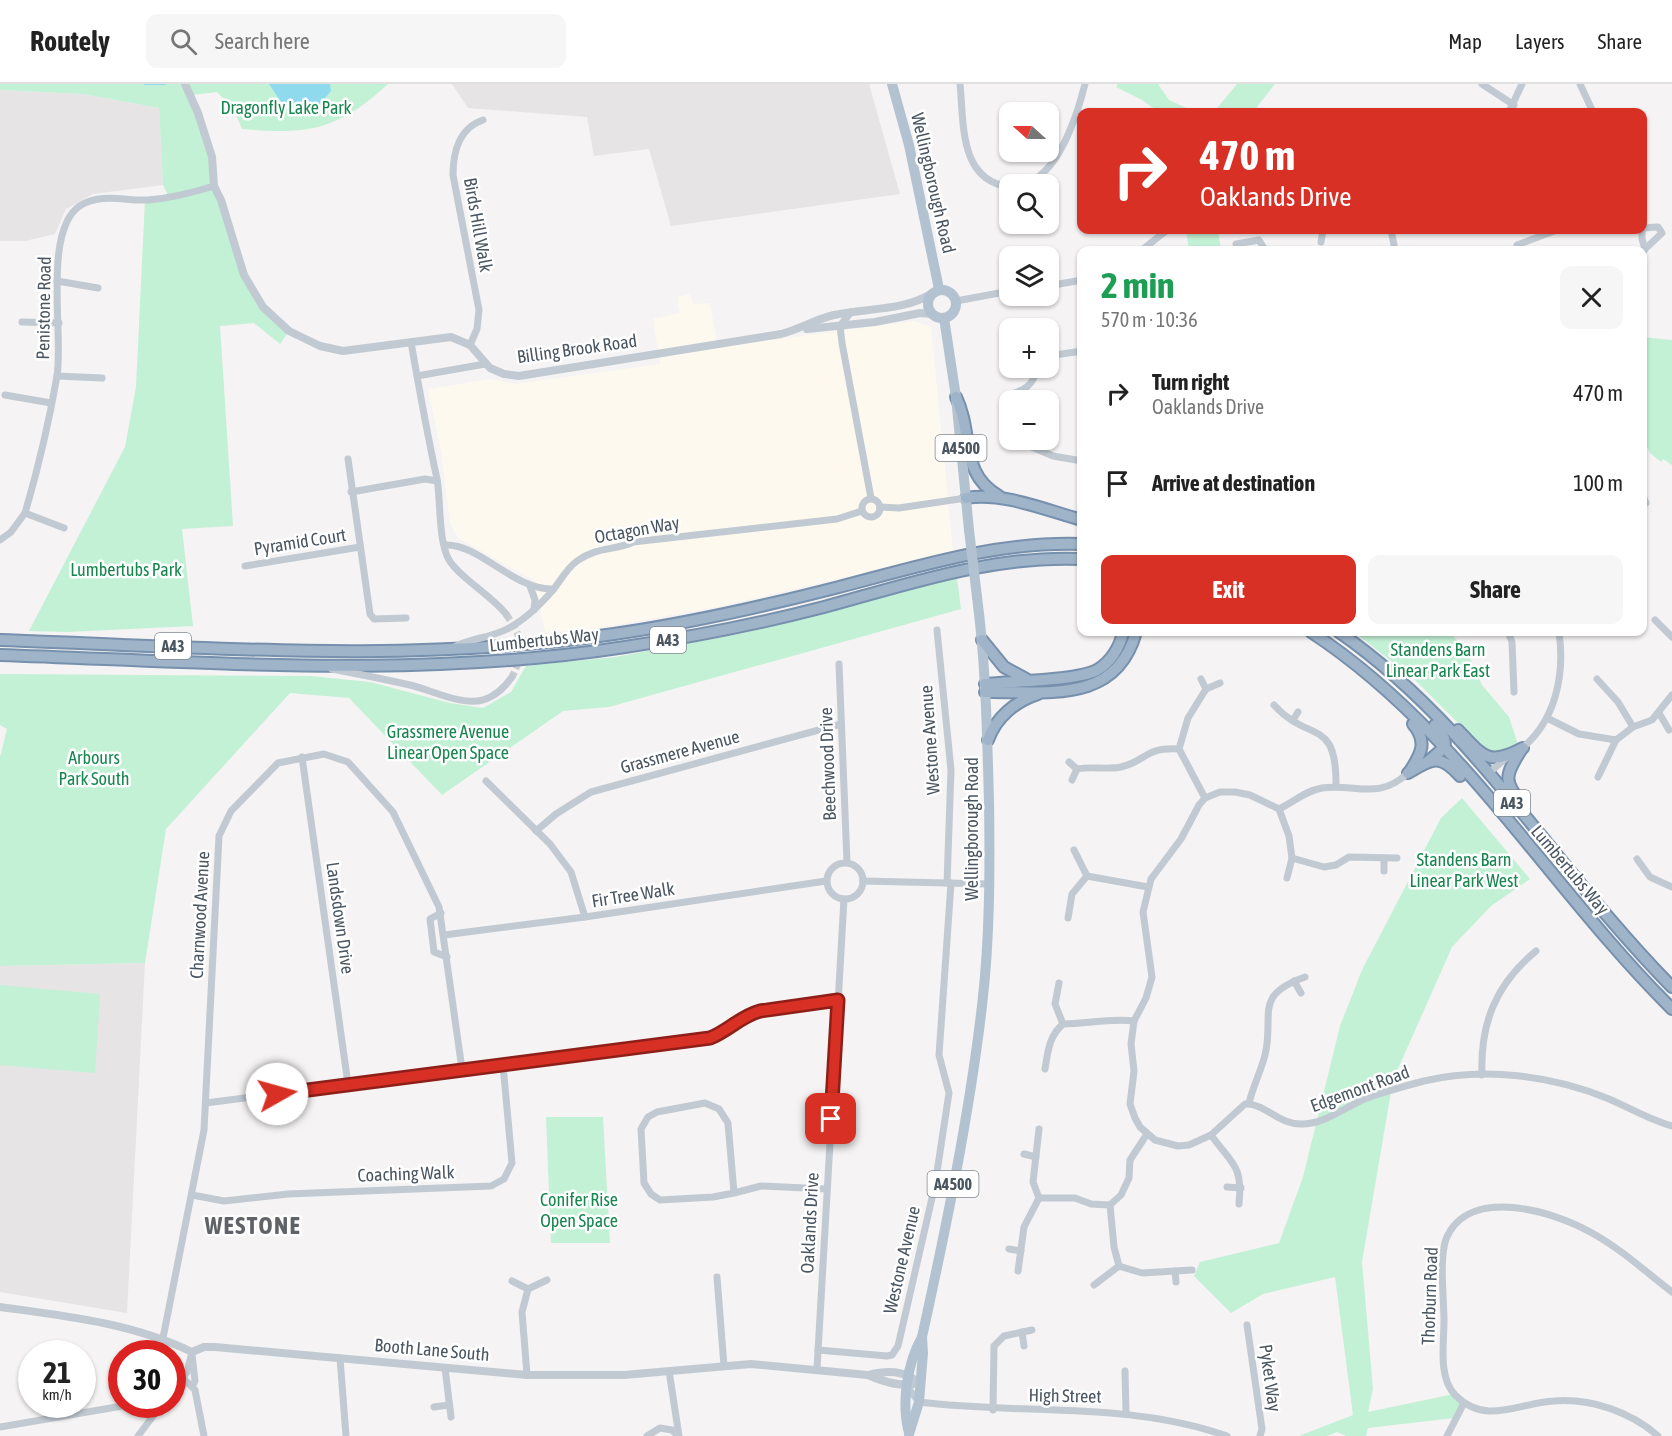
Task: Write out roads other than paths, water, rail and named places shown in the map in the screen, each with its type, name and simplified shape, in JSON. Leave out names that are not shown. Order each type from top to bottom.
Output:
[{"type":"highway","points":[[956,397],[964,414],[973,470],[985,488],[1003,498]]},
{"type":"highway","points":[[966,498],[979,496],[1003,498],[1077,519]]},
{"type":"highway","name":"Lumbertubs Way","points":[[0,640],[313,650],[450,649],[529,644],[614,634],[727,614],[992,549],[1077,543]]},
{"type":"highway","name":"Lumbertubs Way","points":[[0,655],[314,666],[482,663],[622,648],[745,626],[944,573],[1015,561],[1077,559]]},
{"type":"highway","points":[[1015,561],[1077,565]]},
{"type":"highway","points":[[985,688],[1028,679],[1085,674],[1098,669],[1116,651],[1122,636]]},
{"type":"highway","points":[[985,688],[1047,691],[1094,685],[1111,676],[1124,662],[1134,636]]},
{"type":"highway","name":"Lumbertubs Way","points":[[1316,636],[1355,664],[1398,702],[1444,748],[1559,883],[1672,1009]]},
{"type":"highway","name":"Lumbertubs Way","points":[[1345,636],[1403,683],[1488,774],[1672,987]]},
{"type":"highway","points":[[982,640],[1004,667],[1028,679]]},
{"type":"highway","points":[[1358,645],[1373,666],[1442,732],[1446,739],[1444,748],[1427,762],[1408,773]]},
{"type":"highway","points":[[1403,683],[1432,703],[1483,756],[1496,760],[1523,748]]},
{"type":"highway","points":[[988,740],[996,724],[1017,703],[1047,691]]},
{"type":"highway","points":[[1398,702],[1418,731],[1423,743],[1420,755],[1408,773]]},
{"type":"highway","points":[[1523,748],[1508,771],[1509,786],[1540,825],[1551,849]]},
{"type":"highway","points":[[1427,762],[1443,761],[1480,798],[1504,817]]},
{"type":"highway","points":[[1488,774],[1484,783],[1550,862],[1559,883]]},
{"type":"highway","points":[[1649,986],[1653,998],[1672,1017]]},
{"type":"main road","name":"Wellingborough Road","points":[[892,84],[909,145],[935,292]]},
{"type":"main road","points":[[935,292],[950,292],[956,301],[952,314],[944,318],[932,314],[928,304],[935,292]]},
{"type":"main road","name":"Wellingborough Road","points":[[909,1434],[919,1402],[922,1337],[973,1079],[983,994],[989,884],[988,740],[982,640],[956,397],[944,318]]},
{"type":"main road","name":"Wellingborough Road","points":[[909,1434],[906,1420],[907,1387],[914,1351],[922,1337]]},
{"type":"street","points":[[185,84],[198,113],[212,157],[214,186],[221,200],[244,275],[263,307],[289,331],[320,346],[343,351],[452,338],[470,345],[485,364],[417,376]]},
{"type":"street","points":[[960,84],[970,158],[978,174],[993,185],[999,186]]},
{"type":"street","points":[[1081,108],[1085,84]]},
{"type":"street","points":[[1482,84],[1514,105]]},
{"type":"street","points":[[1512,108],[1522,84]]},
{"type":"street","points":[[1580,84],[1591,108]]},
{"type":"street","name":"Birds Hill Walk","points":[[470,345],[477,329],[479,310],[453,175],[453,154],[462,136],[477,122],[483,120]]},
{"type":"street","points":[[1040,174],[1077,122]]},
{"type":"street","name":"Penistone Road","points":[[0,540],[11,532],[25,513],[57,376],[59,323],[57,281],[60,241],[67,221],[79,206],[99,198],[146,200],[181,196],[214,186]]},
{"type":"street","points":[[1647,227],[1658,227],[1662,233],[1647,248]]},
{"type":"street","points":[[1147,246],[1162,234]]},
{"type":"street","points":[[1321,242],[1322,234]]},
{"type":"street","points":[[1517,244],[1546,234]]},
{"type":"street","points":[[1237,246],[1236,244],[1259,240],[1263,246]]},
{"type":"street","points":[[57,281],[98,288]]},
{"type":"street","points":[[1059,284],[1077,281]]},
{"type":"street","name":"Billing Brook Road","points":[[801,329],[832,315],[918,301],[935,292]]},
{"type":"street","points":[[956,301],[999,293]]},
{"type":"street","points":[[851,312],[840,326],[871,498]]},
{"type":"street","name":"Billing Brook Road","points":[[485,364],[496,371],[519,376],[801,329],[840,326],[920,313],[932,314]]},
{"type":"street","points":[[22,322],[59,323]]},
{"type":"street","points":[[411,342],[429,451],[437,481],[447,555],[456,569],[490,595],[506,614]]},
{"type":"street","points":[[1059,354],[1077,352]]},
{"type":"street","points":[[57,376],[102,378]]},
{"type":"street","points":[[1020,390],[1028,387],[1034,378]]},
{"type":"street","points":[[5,395],[51,403]]},
{"type":"street","points":[[1039,450],[1053,456],[1077,460]]},
{"type":"street","name":"Pyramid Court","points":[[348,459],[370,614],[374,619],[406,618]]},
{"type":"street","points":[[351,492],[425,479],[437,481]]},
{"type":"street","points":[[871,498],[876,500],[880,507],[879,513],[872,517],[862,511],[863,503],[871,498]]},
{"type":"street","points":[[880,507],[899,508],[966,498]]},
{"type":"street","name":"Octagon Way","points":[[450,649],[508,629],[534,610],[576,561],[592,552],[611,546],[622,548],[633,542],[837,519],[862,511]]},
{"type":"street","points":[[25,513],[64,528]]},
{"type":"street","points":[[445,545],[465,550],[530,586],[553,589]]},
{"type":"street","name":"Pyramid Court","points":[[245,566],[360,548]]},
{"type":"street","points":[[530,586],[535,600],[534,610]]},
{"type":"street","points":[[1655,620],[1672,637]]},
{"type":"street","name":"Westone Avenue","points":[[818,1350],[892,1355],[898,1346],[935,1185],[950,1093],[939,1055],[949,883],[951,770],[937,630]]},
{"type":"street","points":[[1510,636],[1512,642],[1514,692]]},
{"type":"street","points":[[1488,774],[1523,748],[1547,718],[1561,674],[1559,636]]},
{"type":"street","name":"Beechwood Drive","points":[[839,664],[847,862]]},
{"type":"street","points":[[314,666],[391,681],[469,701],[482,700],[494,695],[504,688],[512,677]]},
{"type":"street","points":[[1201,679],[1206,689]]},
{"type":"street","points":[[1597,679],[1618,702],[1633,727]]},
{"type":"street","points":[[1205,798],[1179,749],[1188,718],[1206,689],[1220,684]]},
{"type":"street","points":[[1598,777],[1616,740],[1633,727],[1652,720],[1672,695]]},
{"type":"street","points":[[1274,705],[1293,720],[1322,734],[1329,742],[1336,765],[1336,787]]},
{"type":"street","points":[[1293,720],[1298,712]]},
{"type":"street","points":[[1659,713],[1670,730]]},
{"type":"street","points":[[1547,718],[1579,734],[1616,740]]},
{"type":"street","name":"Grassmere Avenue","points":[[537,831],[556,814],[591,792],[841,724]]},
{"type":"street","points":[[1077,769],[1089,766],[1118,768],[1130,764],[1152,750],[1179,749]]},
{"type":"street","name":"Charnwood Avenue","points":[[163,1338],[178,1252],[192,1194],[207,1103],[218,845],[221,829],[231,811],[273,767],[283,760],[330,754],[344,760],[387,803],[441,913],[462,1069]]},
{"type":"street","name":"Landsdown Drive","points":[[302,757],[348,1084]]},
{"type":"street","points":[[1069,762],[1077,769]]},
{"type":"street","points":[[1072,780],[1077,769]]},
{"type":"street","points":[[1279,809],[1310,791],[1336,787],[1374,790],[1389,787],[1408,773]]},
{"type":"street","points":[[486,781],[537,831],[571,872],[585,917]]},
{"type":"street","points":[[1287,878],[1292,858],[1279,809],[1250,795],[1220,792],[1205,798],[1198,805],[1181,839],[1148,887],[1143,912],[1152,977],[1146,998],[1134,1021],[1131,1044],[1134,1071],[1130,1104],[1140,1128],[1155,1140],[1178,1146],[1200,1142],[1211,1135],[1240,1107],[1249,1103],[1265,1055],[1267,1012],[1271,999],[1281,988],[1305,977]]},
{"type":"street","points":[[1074,850],[1087,876]]},
{"type":"street","points":[[1292,858],[1324,867],[1336,865],[1349,857],[1397,858]]},
{"type":"street","points":[[1384,858],[1384,871]]},
{"type":"street","points":[[1637,859],[1650,877],[1672,887]]},
{"type":"street","points":[[847,862],[857,867],[863,881],[859,893],[844,899],[832,894],[826,880],[831,869],[847,862]]},
{"type":"street","points":[[1087,876],[1148,887]]},
{"type":"street","points":[[1068,918],[1072,894],[1087,876]]},
{"type":"street","name":"Fir Tree Walk","points":[[444,935],[585,917],[826,880]]},
{"type":"street","points":[[863,881],[989,884]]},
{"type":"street","name":"Oaklands Drive","points":[[817,1370],[844,899]]},
{"type":"street","name":"Charnwood Avenue","points":[[441,913],[430,919],[434,952],[447,957]]},
{"type":"street","points":[[1482,1075],[1483,1034],[1491,1006],[1510,975],[1536,951]]},
{"type":"street","points":[[1294,981],[1301,993]]},
{"type":"street","points":[[1059,982],[1056,1004],[1063,1024]]},
{"type":"street","points":[[207,1103],[710,1038],[724,1033],[749,1014],[838,1000]]},
{"type":"street","points":[[1045,1069],[1050,1040],[1063,1024],[1089,1024],[1116,1019],[1134,1021]]},
{"type":"street","name":"Coaching Walk","points":[[192,1194],[224,1201],[288,1194],[491,1186],[504,1179],[512,1163],[503,1065]]},
{"type":"street","name":"Edgemont Road","points":[[1249,1103],[1285,1122],[1311,1123],[1396,1088],[1427,1080],[1505,1075],[1554,1082],[1607,1098],[1672,1126]]},
{"type":"street","points":[[734,1193],[728,1123],[719,1109],[705,1103],[657,1112],[648,1117],[641,1129],[644,1183],[651,1194],[668,1201],[734,1193],[761,1186],[827,1189]]},
{"type":"street","points":[[1018,1271],[1024,1227],[1039,1198],[1033,1182],[1039,1129]]},
{"type":"street","points":[[1039,1198],[1075,1198],[1091,1204],[1110,1205],[1121,1195],[1129,1178],[1130,1160],[1147,1134]]},
{"type":"street","points":[[1211,1135],[1235,1163],[1240,1176],[1239,1204]]},
{"type":"street","points":[[1024,1154],[1036,1157]]},
{"type":"street","points":[[1227,1187],[1241,1188]]},
{"type":"street","points":[[1110,1205],[1114,1247],[1119,1266]]},
{"type":"street","name":"Thorburn Road","points":[[1464,1402],[1454,1394],[1444,1366],[1444,1259],[1446,1240],[1458,1221],[1470,1213],[1491,1207],[1519,1209],[1568,1221],[1619,1250],[1672,1292]]},
{"type":"street","points":[[1009,1249],[1021,1251]]},
{"type":"street","points":[[1119,1266],[1142,1273],[1192,1270]]},
{"type":"street","points":[[1094,1285],[1119,1266]]},
{"type":"street","points":[[1175,1271],[1176,1282]]},
{"type":"street","points":[[717,1277],[724,1366]]},
{"type":"street","points":[[528,1289],[547,1280]]},
{"type":"street","points":[[512,1281],[528,1289]]},
{"type":"street","points":[[527,1376],[522,1312],[528,1289]]},
{"type":"street","points":[[0,1307],[80,1318],[163,1338],[192,1352]]},
{"type":"street","name":"Pyket Way","points":[[1247,1325],[1262,1430],[1260,1436]]},
{"type":"street","points":[[993,1410],[994,1346],[1004,1335],[1032,1330]]},
{"type":"street","points":[[1022,1332],[1024,1346]]},
{"type":"street","name":"Booth Lane South","points":[[192,1352],[204,1347],[215,1347],[527,1376],[586,1376],[761,1364],[868,1375],[907,1387]]},
{"type":"street","points":[[186,1369],[192,1352]]},
{"type":"street","points":[[192,1352],[195,1381],[193,1385],[204,1436]]},
{"type":"street","points":[[340,1358],[346,1436]]},
{"type":"street","points":[[446,1368],[451,1417]]},
{"type":"street","points":[[669,1371],[679,1436]]},
{"type":"street","name":"Booth Lane South","points":[[868,1375],[882,1371],[909,1374]]},
{"type":"street","points":[[1125,1371],[1126,1413]]},
{"type":"street","points":[[909,1374],[919,1383],[907,1387],[919,1402]]},
{"type":"street","points":[[186,1380],[193,1385]]},
{"type":"street","points":[[1447,1436],[1464,1402],[1479,1411],[1495,1413],[1552,1401],[1584,1402],[1626,1414],[1659,1436]]},
{"type":"street","name":"High Street","points":[[919,1402],[993,1410],[1126,1413],[1161,1418],[1208,1433],[1227,1436]]},
{"type":"street","points":[[434,1407],[449,1405]]},
{"type":"street","points":[[0,1427],[108,1408]]},
{"type":"street","points":[[138,1436],[150,1418]]},
{"type":"street","points":[[647,1436],[660,1428],[672,1430],[679,1436]]},
{"type":"water","points":[[269,84],[330,84],[331,91],[310,116],[302,116],[290,111]]},
{"type":"waterway","points":[[145,84],[165,84]]},
{"type":"tunnel","points":[[506,614],[521,644],[519,659],[512,677]]},
{"type":"district","name":"WESTONE","points":[[253,1226]]},
{"type":"park label","name":"Dragonfly Lake Park","points":[[286,108]]},
{"type":"park label","name":"Lumbertubs Park","points":[[126,570]]},
{"type":"park label","name":"Standens Barn Linear Park East","points":[[1438,660]]},
{"type":"park label","name":"Grassmere Avenue Linear Open Space","points":[[448,742]]},
{"type":"park label","name":"Arbours Park South","points":[[94,768]]},
{"type":"park label","name":"Standens Barn Linear Park West","points":[[1464,870]]},
{"type":"park label","name":"Conifer Rise Open Space","points":[[579,1210]]}]
